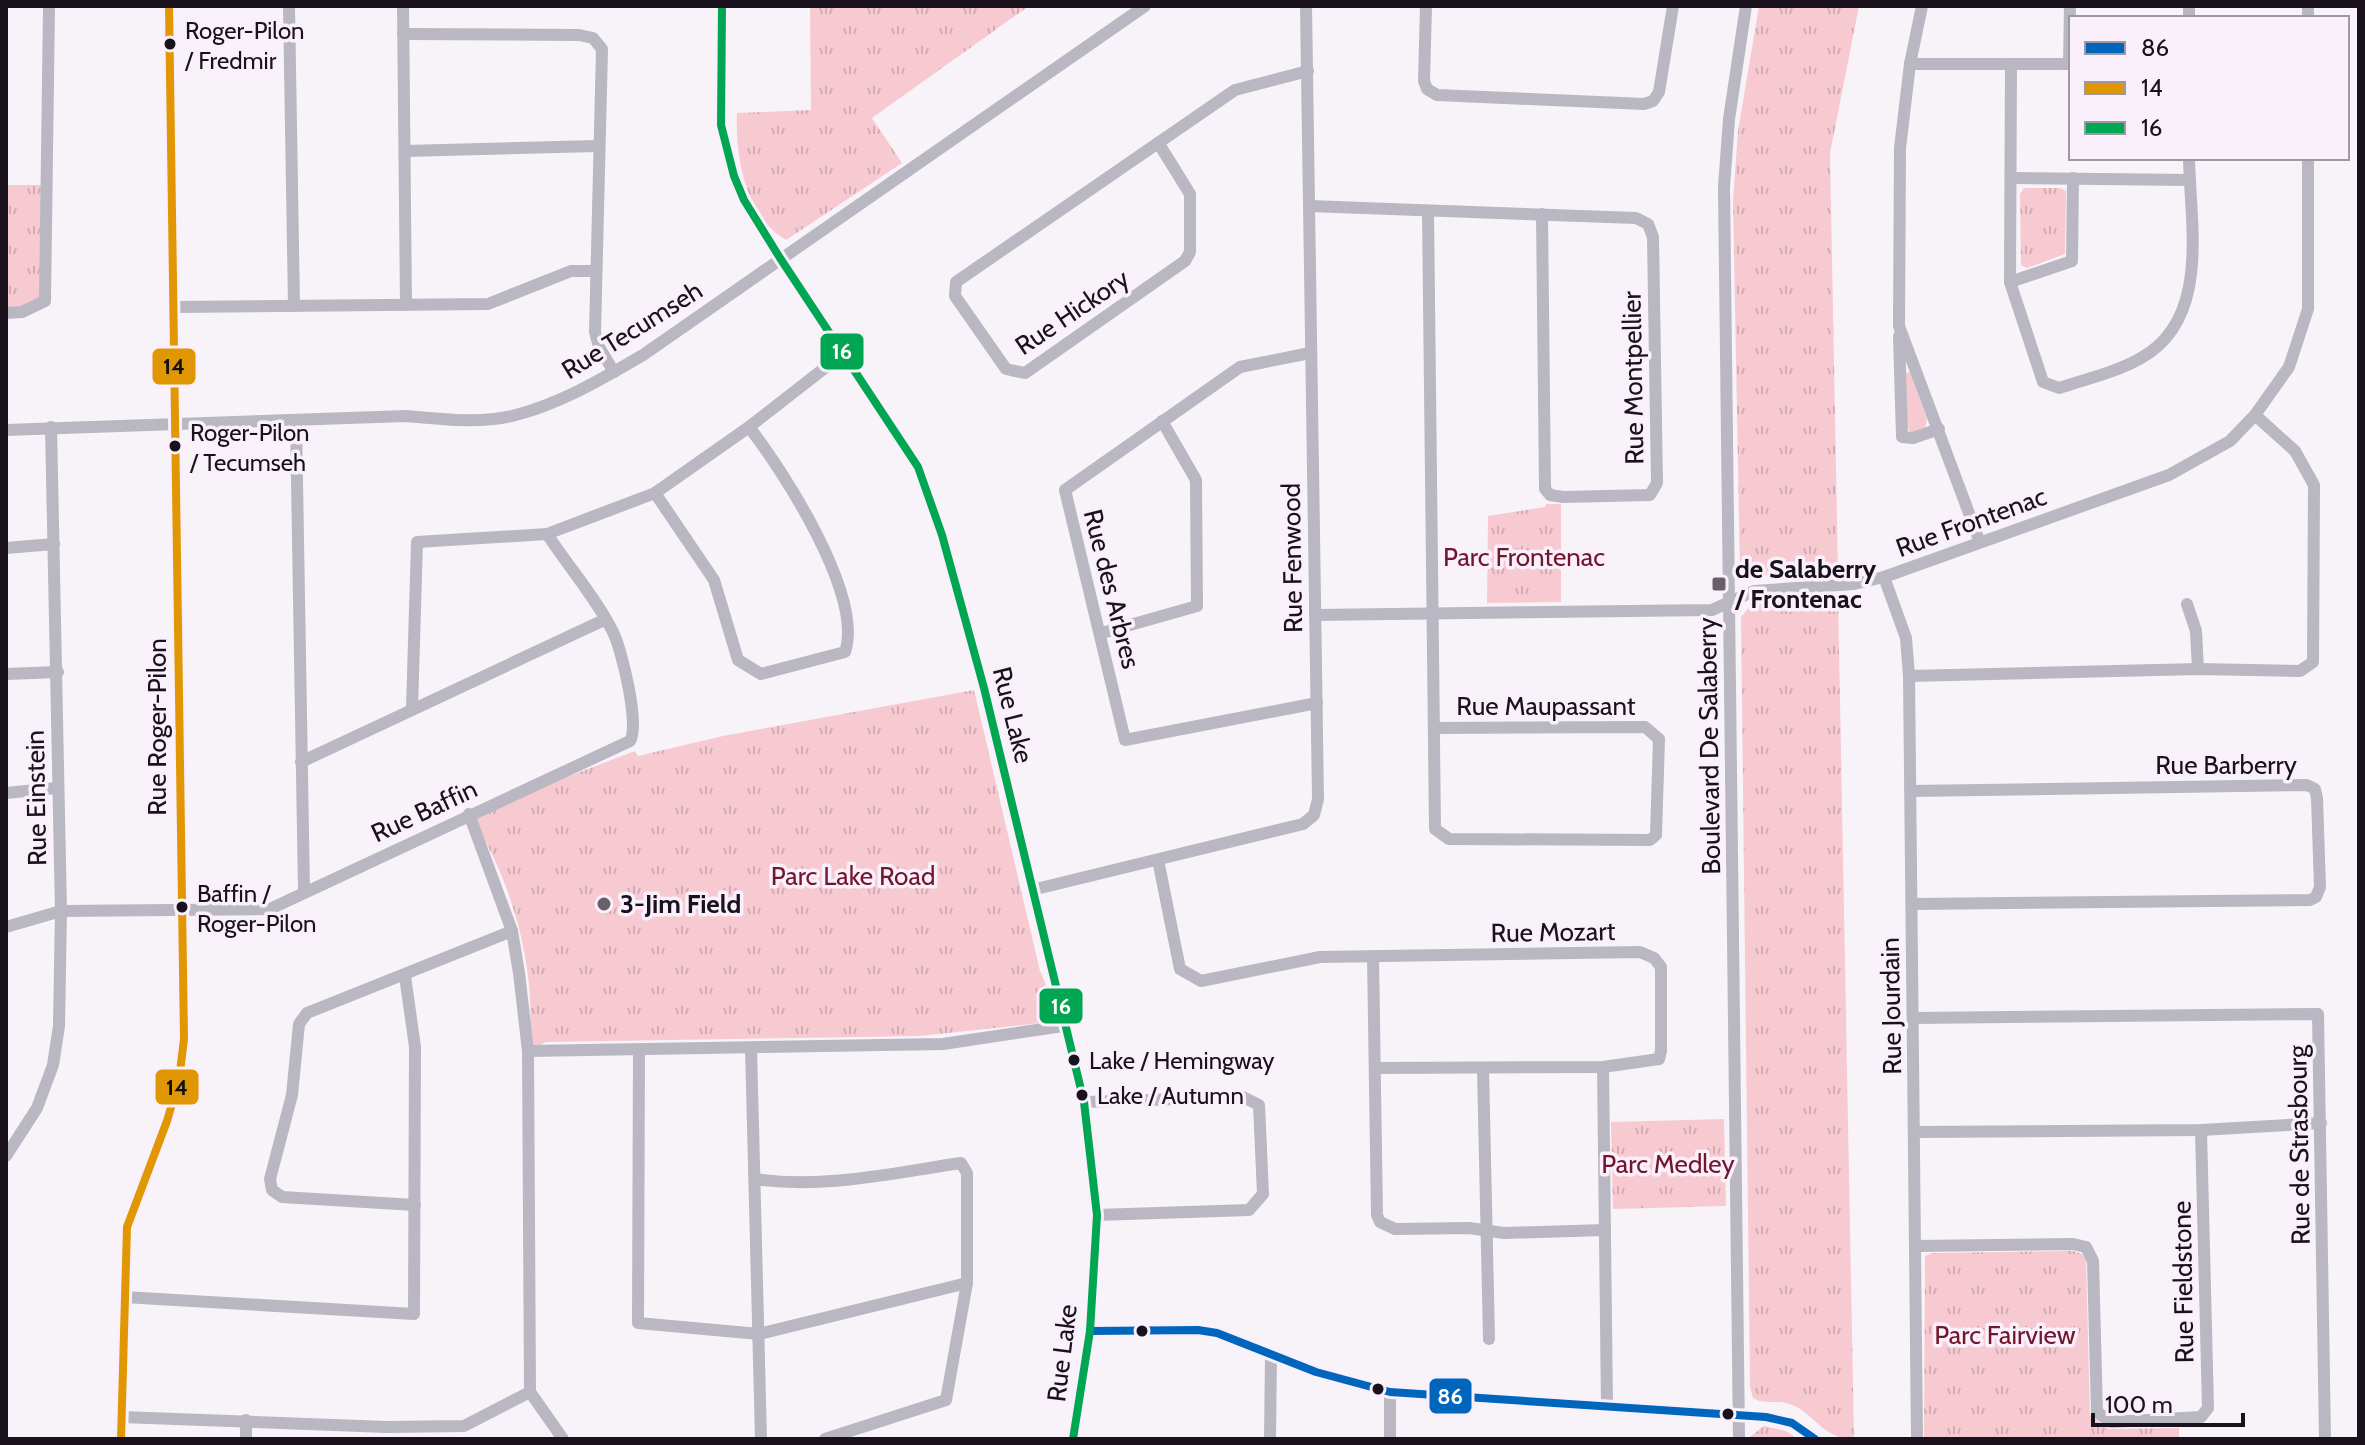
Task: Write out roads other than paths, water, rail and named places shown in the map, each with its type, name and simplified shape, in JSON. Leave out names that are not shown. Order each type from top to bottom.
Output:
[{"type":"street","points":[[6,313],[22,312],[45,301],[49,6]]},
{"type":"street","name":"Rue Roger-Pilon","points":[[121,1439],[127,1227],[179,1080],[184,1039],[169,6]]},
{"type":"street","points":[[289,6],[294,306]]},
{"type":"street","points":[[403,6],[406,305]]},
{"type":"street","name":"Rue Lake","points":[[722,6],[720,96],[726,150],[744,200],[918,467],[942,535],[984,688],[1063,1026],[1084,1102],[1097,1215],[1090,1331],[1073,1439]]},
{"type":"street","name":"Rue Tecumseh","points":[[6,430],[175,422],[511,416],[567,397],[614,372],[1145,6]]},
{"type":"street","name":"Rue Fenwood","points":[[1032,890],[1303,824],[1314,815],[1318,799],[1306,6]]},
{"type":"street","points":[[1426,6],[1424,81],[1427,89],[1437,95],[1644,104],[1653,101],[1659,92],[1673,6]]},
{"type":"street","name":"Boulevard De Salaberry","points":[[1739,1439],[1724,187],[1729,119],[1746,6]]},
{"type":"street","points":[[1922,6],[1910,64],[1900,148],[1902,437],[1913,438],[1939,429]]},
{"type":"street","points":[[403,34],[579,35],[593,38],[602,49],[597,146],[595,332],[599,347],[614,372]]},
{"type":"street","points":[[1910,64],[2069,64]]},
{"type":"street","points":[[2011,64],[2010,282],[2043,382],[2051,387],[2059,388],[2142,358],[2166,338],[2182,313],[2192,284],[2189,160]]},
{"type":"street","name":"Rue Hickory","points":[[1159,144],[1190,194],[1190,252],[1185,261],[1025,373],[1006,369],[955,296],[956,282],[1235,90],[1308,71]]},
{"type":"street","points":[[405,151],[597,146]]},
{"type":"street","name":"Rue Frontenac","points":[[1315,615],[1712,610],[1754,591],[1854,584],[1884,577],[1979,540],[2169,475],[2230,441],[2255,415],[2289,367],[2308,309],[2308,160]]},
{"type":"street","points":[[2012,178],[2190,180]]},
{"type":"street","points":[[2010,282],[2072,261],[2073,178]]},
{"type":"street","name":"Rue Montpellier","points":[[1309,206],[1428,211],[1542,214],[1636,218],[1648,224],[1653,237],[1657,483],[1650,495],[1563,497],[1550,495],[1545,489],[1542,214]]},
{"type":"street","name":"Rue Maupassant","points":[[1428,211],[1435,829],[1449,839],[1650,840],[1656,835],[1659,739],[1645,727],[1435,728]]},
{"type":"street","points":[[174,307],[488,304],[571,271],[594,271]]},
{"type":"street","points":[[1899,326],[1979,540]]},
{"type":"street","points":[[412,709],[417,542],[547,534],[655,493],[749,427],[844,353]]},
{"type":"street","name":"Rue des Arbres","points":[[1310,353],[1240,367],[1065,490],[1102,633],[1125,740],[1317,703]]},
{"type":"street","points":[[1909,676],[2198,669],[2300,671],[2313,662],[2314,485],[2295,451],[2255,415]]},
{"type":"street","points":[[296,421],[304,891]]},
{"type":"street","points":[[1102,633],[1197,606],[1196,480],[1162,421]]},
{"type":"street","name":"Rue Einstein","points":[[6,1156],[37,1108],[53,1065],[59,1026],[58,672],[51,427]]},
{"type":"street","points":[[655,493],[714,580],[731,626],[738,660],[761,674],[845,652],[849,628],[814,525],[786,475],[749,427]]},
{"type":"street","name":"Rue Baffin","points":[[6,927],[61,911],[270,909],[632,739],[634,717],[614,633],[547,534]]},
{"type":"street","points":[[6,548],[54,544]]},
{"type":"street","name":"Rue Jourdain","points":[[1884,577],[1906,638],[1909,676],[1917,1439]]},
{"type":"street","points":[[2187,604],[2196,631],[2198,669]]},
{"type":"street","points":[[301,762],[604,620]]},
{"type":"street","points":[[6,674],[58,672]]},
{"type":"street","name":"Rue Barberry","points":[[1910,791],[2307,785],[2315,789],[2317,798],[2320,887],[2316,897],[2310,900],[1912,904]]},
{"type":"street","points":[[6,793],[56,788]]},
{"type":"street","points":[[469,814],[512,931],[528,1051],[530,1392],[563,1439]]},
{"type":"street","name":"Rue Mozart","points":[[1158,860],[1180,969],[1201,981],[1320,957],[1640,952],[1654,958],[1661,967],[1659,1059],[1603,1067],[1375,1068]]},
{"type":"street","points":[[415,1205],[282,1197],[272,1190],[270,1179],[292,1095],[299,1024],[307,1013],[512,931]]},
{"type":"street","points":[[1373,956],[1377,1215],[1380,1222],[1395,1229],[1605,1230]]},
{"type":"street","points":[[124,1297],[414,1314],[415,1047],[405,976]]},
{"type":"street","name":"Rue de Strasbourg","points":[[1913,1018],[2318,1014],[2325,1439]]},
{"type":"street","points":[[528,1051],[959,1043],[1063,1026]]},
{"type":"street","points":[[751,1048],[761,1439]]},
{"type":"street","points":[[639,1050],[638,1323],[759,1334],[967,1283]]},
{"type":"street","points":[[1603,1067],[1607,1407]]},
{"type":"street","points":[[1483,1069],[1489,1339]]},
{"type":"street","points":[[1084,1102],[1243,1097],[1259,1105],[1263,1194],[1249,1210],[1097,1215]]},
{"type":"street","points":[[1915,1132],[2201,1130],[2321,1123]]},
{"type":"street","name":"Rue Fieldstone","points":[[1916,1246],[2073,1244],[2086,1247],[2093,1261],[2097,1412],[2111,1422],[2201,1417],[2208,1408],[2201,1130]]},
{"type":"street","points":[[755,1179],[780,1182],[843,1180],[961,1163],[967,1173],[967,1283],[946,1400],[825,1439]]},
{"type":"street","points":[[1090,1331],[1198,1330],[1316,1372],[1390,1392],[1780,1419],[1815,1439]]},
{"type":"street","points":[[1256,1439],[1270,1438],[1271,1354]]},
{"type":"street","points":[[122,1417],[246,1420],[386,1433],[464,1426],[530,1392]]},
{"type":"street","points":[[1390,1392],[1390,1439]]},
{"type":"street","points":[[246,1420],[246,1439]]},
{"type":"place","name":"Roger-Pilon / Fredmir","points":[[170,44]]},
{"type":"place","name":"Roger-Pilon / Tecumseh","points":[[175,446]]},
{"type":"place","name":"de Salaberry / Frontenac","points":[[1719,584]]},
{"type":"place","name":"3-Jim Field","points":[[604,904]]},
{"type":"place","name":"Baffin / Roger-Pilon","points":[[182,907]]},
{"type":"place","name":"Lake / Hemingway","points":[[1074,1060]]},
{"type":"place","name":"Lake / Autumn","points":[[1082,1095]]},
{"type":"park label","name":"Parc Frontenac","points":[[1524,557]]},
{"type":"park label","name":"Parc Lake Road","points":[[853,876]]},
{"type":"park label","name":"Parc Medley","points":[[1668,1164]]},
{"type":"park label","name":"Parc Fairview","points":[[2005,1335]]}]
